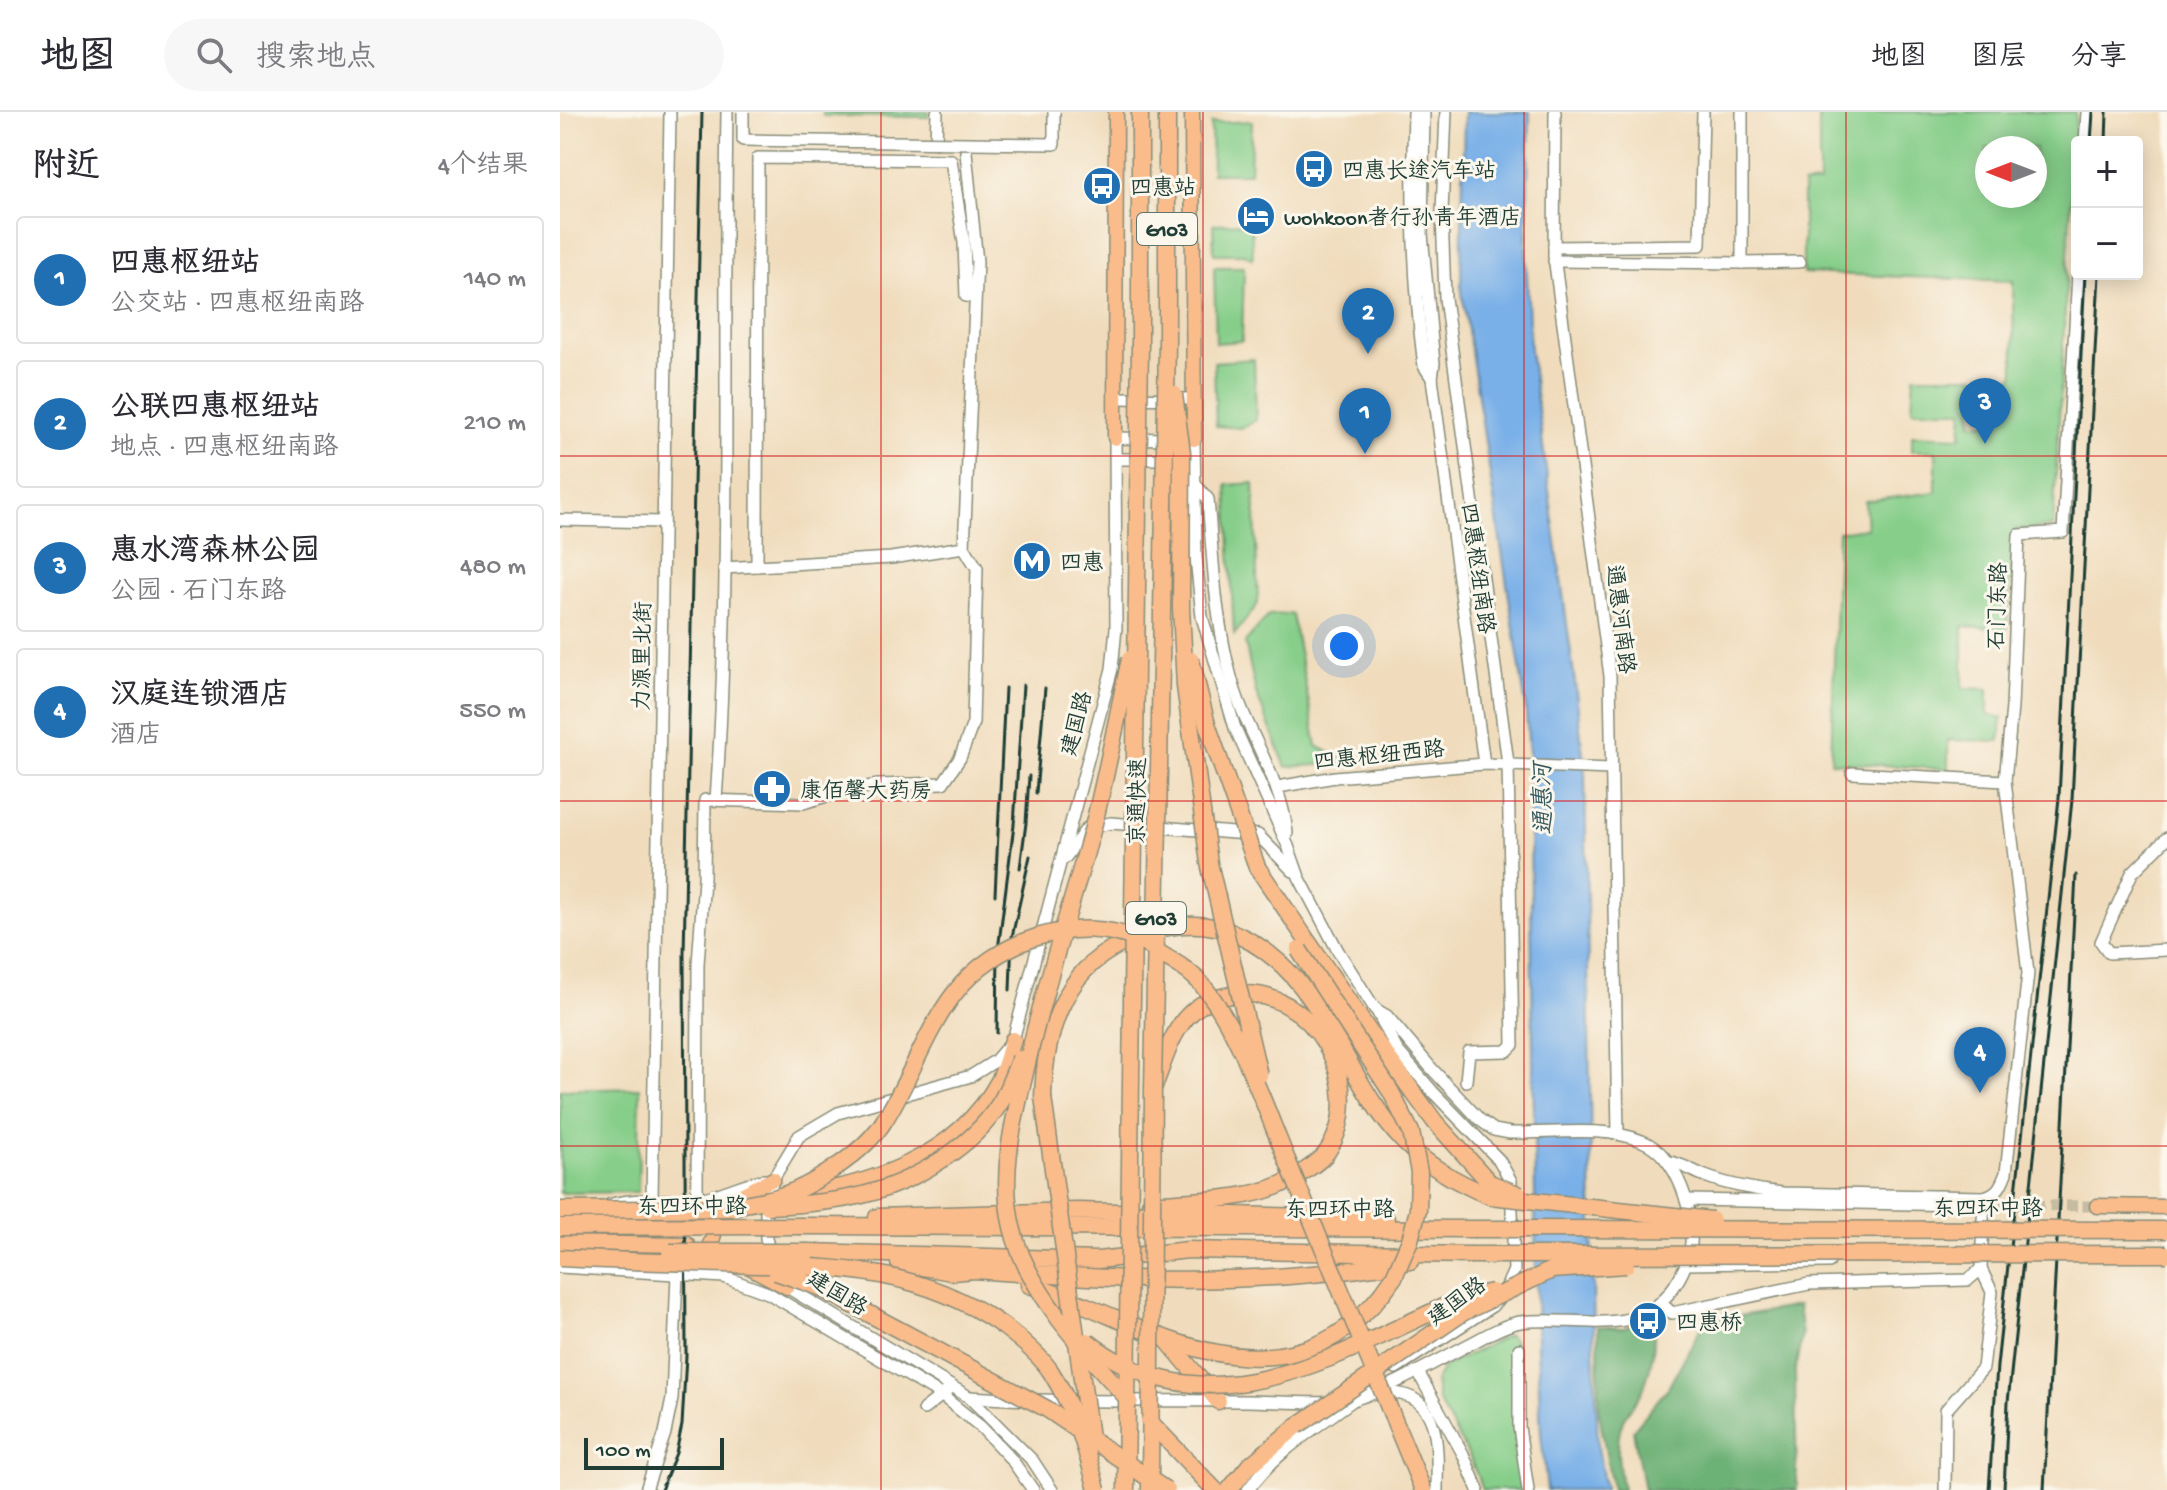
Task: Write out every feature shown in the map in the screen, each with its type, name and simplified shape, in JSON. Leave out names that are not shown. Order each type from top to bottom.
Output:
[{"type":"highway","name":"京通快速","points":[[1126,1490],[1138,626],[1140,112]]},
{"type":"highway","name":"京通快速","points":[[1150,1490],[1153,1088],[1167,345],[1167,112]]},
{"type":"highway","points":[[1167,345],[1182,453],[1181,608],[1185,686],[1209,863],[1270,1120]]},
{"type":"highway","points":[[974,1270],[1054,1292],[1166,1339],[1198,1349],[1259,1359],[1314,1346],[1343,1332],[1368,1311],[1394,1277],[1410,1240],[1418,1210],[1419,1172],[1411,1132],[1391,1092],[1299,950],[1257,867],[1206,721],[1181,608]]},
{"type":"highway","points":[[1138,626],[1093,827],[1034,1029],[1009,1140],[1006,1187],[1012,1229],[1028,1270],[1061,1320],[1122,1392],[1215,1490]]},
{"type":"highway","points":[[1257,867],[1372,1036],[1490,1190]]},
{"type":"highway","points":[[1097,1490],[1043,1097],[1044,1063],[1052,1025],[1068,990],[1109,949],[1139,935],[1169,926],[1210,925],[1246,939],[1273,955],[1300,981],[1334,1046],[1403,1140],[1438,1171],[1490,1190],[1540,1203],[1635,1210],[1781,1228]]},
{"type":"highway","points":[[780,1197],[833,1169],[860,1149],[883,1123],[934,1027],[966,981],[1008,949],[1028,938],[1083,929],[1109,931],[1139,940],[1181,967],[1203,986],[1230,1029],[1423,1490]]},
{"type":"highway","points":[[1153,1088],[1178,1030],[1190,1013],[1205,1002],[1241,994],[1262,995],[1320,1022]]},
{"type":"highway","points":[[560,1212],[716,1210],[819,1204],[901,1184],[934,1165],[978,1131],[1002,1100],[1034,1029]]},
{"type":"highway","points":[[716,1210],[810,1194],[885,1175],[948,1140],[980,1111],[1000,1079],[1013,1040]]},
{"type":"highway","points":[[1077,1211],[1253,1194],[1284,1183],[1326,1154],[1338,1127],[1341,1097],[1334,1046]]},
{"type":"highway","points":[[801,1226],[826,1219],[1077,1211],[1391,1219],[1455,1229]]},
{"type":"highway","name":"东四环中路","points":[[560,1227],[2167,1229]]},
{"type":"highway","name":"东四环中路","points":[[560,1255],[841,1252],[1098,1260],[1188,1250],[1435,1256],[2167,1257]]},
{"type":"highway","points":[[841,1252],[952,1272],[974,1270],[1190,1281],[1383,1267],[1435,1256]]},
{"type":"highway","points":[[560,1255],[822,1267],[886,1276],[932,1287],[976,1307],[1014,1334],[1049,1369],[1081,1428],[1097,1490]]},
{"type":"highway","points":[[1229,1490],[1248,1467],[1297,1426],[1464,1312],[1552,1270],[1780,1255]]},
{"type":"highway","points":[[747,1265],[788,1275],[819,1287],[869,1313],[1047,1409],[1166,1490]]},
{"type":"highway","points":[[1061,1320],[1102,1352],[1144,1372],[1188,1383],[1232,1385],[1299,1371],[1463,1298],[1519,1286]]},
{"type":"highway","points":[[1166,1339],[1218,1401]]},
{"type":"main road","points":[[1115,438],[1118,112]]},
{"type":"main road","points":[[1192,112],[1194,439]]},
{"type":"main road","name":"东四环中路","points":[[560,1212],[583,1215],[686,1214],[716,1210],[773,1179]]},
{"type":"main road","points":[[697,1199],[716,1210],[715,1236],[709,1246]]},
{"type":"main road","points":[[2097,1206],[2167,1207]]},
{"type":"main road","points":[[604,1214],[604,1244]]},
{"type":"main road","name":"东四环中路","points":[[2098,1230],[2167,1229]]},
{"type":"main road","name":"东四环中路","points":[[1691,1231],[1969,1248]]},
{"type":"main road","name":"东四环中路","points":[[560,1243],[709,1246],[787,1287]]},
{"type":"main road","name":"东四环中路","points":[[2097,1253],[2167,1247]]},
{"type":"main road","name":"东四环中路","points":[[1691,1248],[1969,1248]]},
{"type":"street","name":"力源里北街","points":[[652,1200],[670,112]]},
{"type":"street","points":[[716,800],[721,725],[724,568],[727,112]]},
{"type":"street","points":[[743,112],[743,140],[1054,144],[1054,112]]},
{"type":"street","points":[[936,143],[937,112]]},
{"type":"street","name":"四惠枢纽南路","points":[[1414,112],[1411,208],[1414,270],[1424,366],[1432,378]]},
{"type":"street","name":"四惠枢纽南路","points":[[1424,112],[1422,234],[1434,363],[1432,378],[1484,764]]},
{"type":"street","points":[[1446,112],[1442,213],[1445,298],[1508,763],[1513,1045],[1507,1051],[1469,1052],[1466,1081]]},
{"type":"street","name":"通惠河南路","points":[[1555,112],[1554,261],[1610,676],[1612,1134]]},
{"type":"street","points":[[1554,247],[1700,245],[1703,112]]},
{"type":"street","points":[[1742,112],[1742,263]]},
{"type":"street","points":[[2085,136],[2087,112]]},
{"type":"street","points":[[697,1199],[698,964],[705,800],[803,803],[879,785],[943,783],[960,758],[973,723],[977,568],[964,547],[977,262],[966,152]]},
{"type":"street","points":[[757,566],[758,158],[951,160],[964,243],[966,296],[975,298]]},
{"type":"street","points":[[1554,261],[1800,262]]},
{"type":"street","name":"石门东路","points":[[2005,781],[2012,707],[2019,535],[2063,532],[2078,280]]},
{"type":"street","points":[[1116,398],[1193,399]]},
{"type":"street","points":[[1194,459],[1116,459],[1115,438],[1194,439],[1196,557],[1209,650],[1235,728],[1299,877],[1338,951],[1375,1009],[1387,1016],[1432,1069],[1480,1120],[1494,1130],[1612,1134],[1644,1141],[1660,1150],[1669,1162],[1686,1200],[1691,1231],[1691,1248],[1686,1264],[1661,1303],[1645,1314],[1605,1321],[1519,1322],[1353,1400]]},
{"type":"street","name":"建国路","points":[[1052,1490],[1033,1461],[969,1397],[787,1287],[771,1259],[766,1238],[766,1205],[773,1179],[799,1136],[838,1113],[971,1076],[995,1061],[1013,1040],[1112,669],[1116,628],[1116,459]]},
{"type":"street","points":[[1195,483],[1208,499],[1219,629],[1231,677],[1244,719],[1278,787],[1288,846]]},
{"type":"street","points":[[560,520],[663,522]]},
{"type":"street","points":[[724,568],[891,558],[964,547]]},
{"type":"street","name":"四惠枢纽西路","points":[[1278,787],[1335,777],[1484,764],[1611,769]]},
{"type":"street","points":[[1669,1162],[1683,1164],[1705,1176],[1753,1190],[1984,1197],[2000,1188],[2006,1173],[2028,973],[2005,781],[1852,773]]},
{"type":"street","points":[[1055,880],[1066,855],[1087,828],[1111,823],[1258,835],[1299,877]]},
{"type":"street","points":[[2167,838],[2132,873],[2101,942],[2109,953],[2167,950]]},
{"type":"street","name":"建国路","points":[[1248,1490],[1302,1438],[1394,1369],[1492,1306],[1503,1295],[1514,1270],[1511,1181],[1499,1160],[1397,1050],[1375,1009]]},
{"type":"street","name":"东四环中路","points":[[583,1215],[623,1201],[697,1199],[717,1195],[743,1183],[773,1179]]},
{"type":"street","points":[[1945,1490],[1946,1410],[1983,1368],[1992,1292],[1981,1269],[1984,1197]]},
{"type":"street","name":"东四环中路","points":[[1686,1200],[1967,1205]]},
{"type":"street","points":[[1686,1264],[1969,1248]]},
{"type":"street","name":"东四环中路","points":[[2097,1253],[2167,1257]]},
{"type":"street","points":[[560,1267],[724,1277],[768,1293],[941,1395],[981,1427],[1012,1460],[1033,1490]]},
{"type":"street","points":[[1661,1303],[1672,1313],[1809,1284],[1968,1280],[1981,1269]]},
{"type":"street","points":[[646,1490],[665,1433],[672,1399],[677,1274]]},
{"type":"street","points":[[1519,1349],[1519,1427],[1528,1490]]},
{"type":"street","points":[[1418,1372],[1463,1454],[1478,1490]]},
{"type":"street","points":[[924,1409],[954,1387]]},
{"type":"street","points":[[969,1397],[1050,1402],[1218,1401],[1353,1400],[1377,1393],[1401,1394],[1421,1402],[1433,1419],[1437,1490]]},
{"type":"green space","points":[[823,112],[929,112],[929,117],[823,116]]},
{"type":"green space","points":[[1819,112],[2076,112],[2075,136],[2071,136],[2071,202],[2053,527],[2015,530],[2007,629],[1963,626],[1963,688],[1988,689],[1988,715],[2002,718],[2000,741],[1948,740],[1948,769],[1831,762],[1838,532],[1867,528],[1865,501],[1936,492],[1936,451],[1912,451],[1912,435],[1961,437],[1963,410],[1912,410],[1914,376],[1975,376],[1972,423],[1989,423],[1992,378],[2014,377],[2013,281],[1803,273],[1803,185],[1819,183]]},
{"type":"green space","points":[[1252,121],[1250,173],[1212,173],[1211,123]]},
{"type":"green space","points":[[1251,223],[1253,259],[1244,254],[1214,254],[1213,224]]},
{"type":"green space","points":[[1214,267],[1244,267],[1242,341],[1216,343]]},
{"type":"green space","points":[[1254,359],[1256,420],[1242,428],[1216,426],[1214,362]]},
{"type":"green space","points":[[1254,483],[1258,604],[1234,635],[1227,485]]},
{"type":"green space","points":[[1292,614],[1317,746],[1349,763],[1286,767],[1256,693],[1245,642],[1269,615]]},
{"type":"green space","points":[[640,1088],[638,1192],[560,1193],[560,1090]]},
{"type":"green space","points":[[1798,1306],[1802,1335],[1795,1370],[1797,1490],[1644,1490],[1633,1430],[1668,1388],[1704,1322]]},
{"type":"green space","points":[[1651,1316],[1654,1343],[1649,1372],[1641,1394],[1620,1429],[1618,1447],[1623,1490],[1612,1490],[1599,1412],[1598,1326],[1623,1328]]},
{"type":"green space","points":[[1508,1335],[1515,1341],[1514,1421],[1522,1490],[1483,1490],[1470,1458],[1438,1401],[1435,1381],[1444,1367]]},
{"type":"water","name":"通惠河","points":[[1464,112],[1530,112],[1526,250],[1530,350],[1585,774],[1594,1347],[1598,1447],[1605,1490],[1547,1490],[1541,1434],[1537,1345],[1529,752],[1525,701],[1461,286]]},
{"type":"tunnel","points":[[1967,1205],[2097,1206]]},
{"type":"railway","points":[[661,1490],[676,1453],[682,1425],[686,1356],[684,954],[702,112]]},
{"type":"railway","points":[[2091,136],[2093,112]]},
{"type":"railway","points":[[2106,136],[2107,112]]},
{"type":"railway","points":[[1989,1490],[1997,1366],[2059,798],[2085,280]]},
{"type":"railway","points":[[2004,1490],[2008,1402],[2072,800],[2099,280]]},
{"type":"railway","points":[[997,1033],[998,950],[1014,825],[1023,685]]},
{"type":"railway","points":[[995,895],[1005,688]]},
{"type":"railway","points":[[1036,793],[1045,688]]},
{"type":"railway","points":[[1020,868],[1029,776]]},
{"type":"railway","points":[[1010,990],[1012,937],[1030,856]]},
{"type":"railway","points":[[2044,1490],[2076,875]]},
{"type":"place","name":"四惠长途汽车站","points":[[1314,169]]},
{"type":"place","name":"四惠站","points":[[1102,186]]},
{"type":"place","name":"wohkoon者行孙青年酒店","points":[[1256,216]]},
{"type":"place","name":"公联四惠枢纽站","points":[[1368,354]]},
{"type":"place","name":"惠水湾森林公园","points":[[1985,444]]},
{"type":"place","name":"四惠枢纽站","points":[[1365,454]]},
{"type":"place","name":"四惠","points":[[1032,561]]},
{"type":"place","name":"康佰馨大药房","points":[[772,789]]},
{"type":"place","name":"汉庭连锁酒店","points":[[1980,1093]]},
{"type":"place","name":"四惠桥","points":[[1648,1321]]}]
